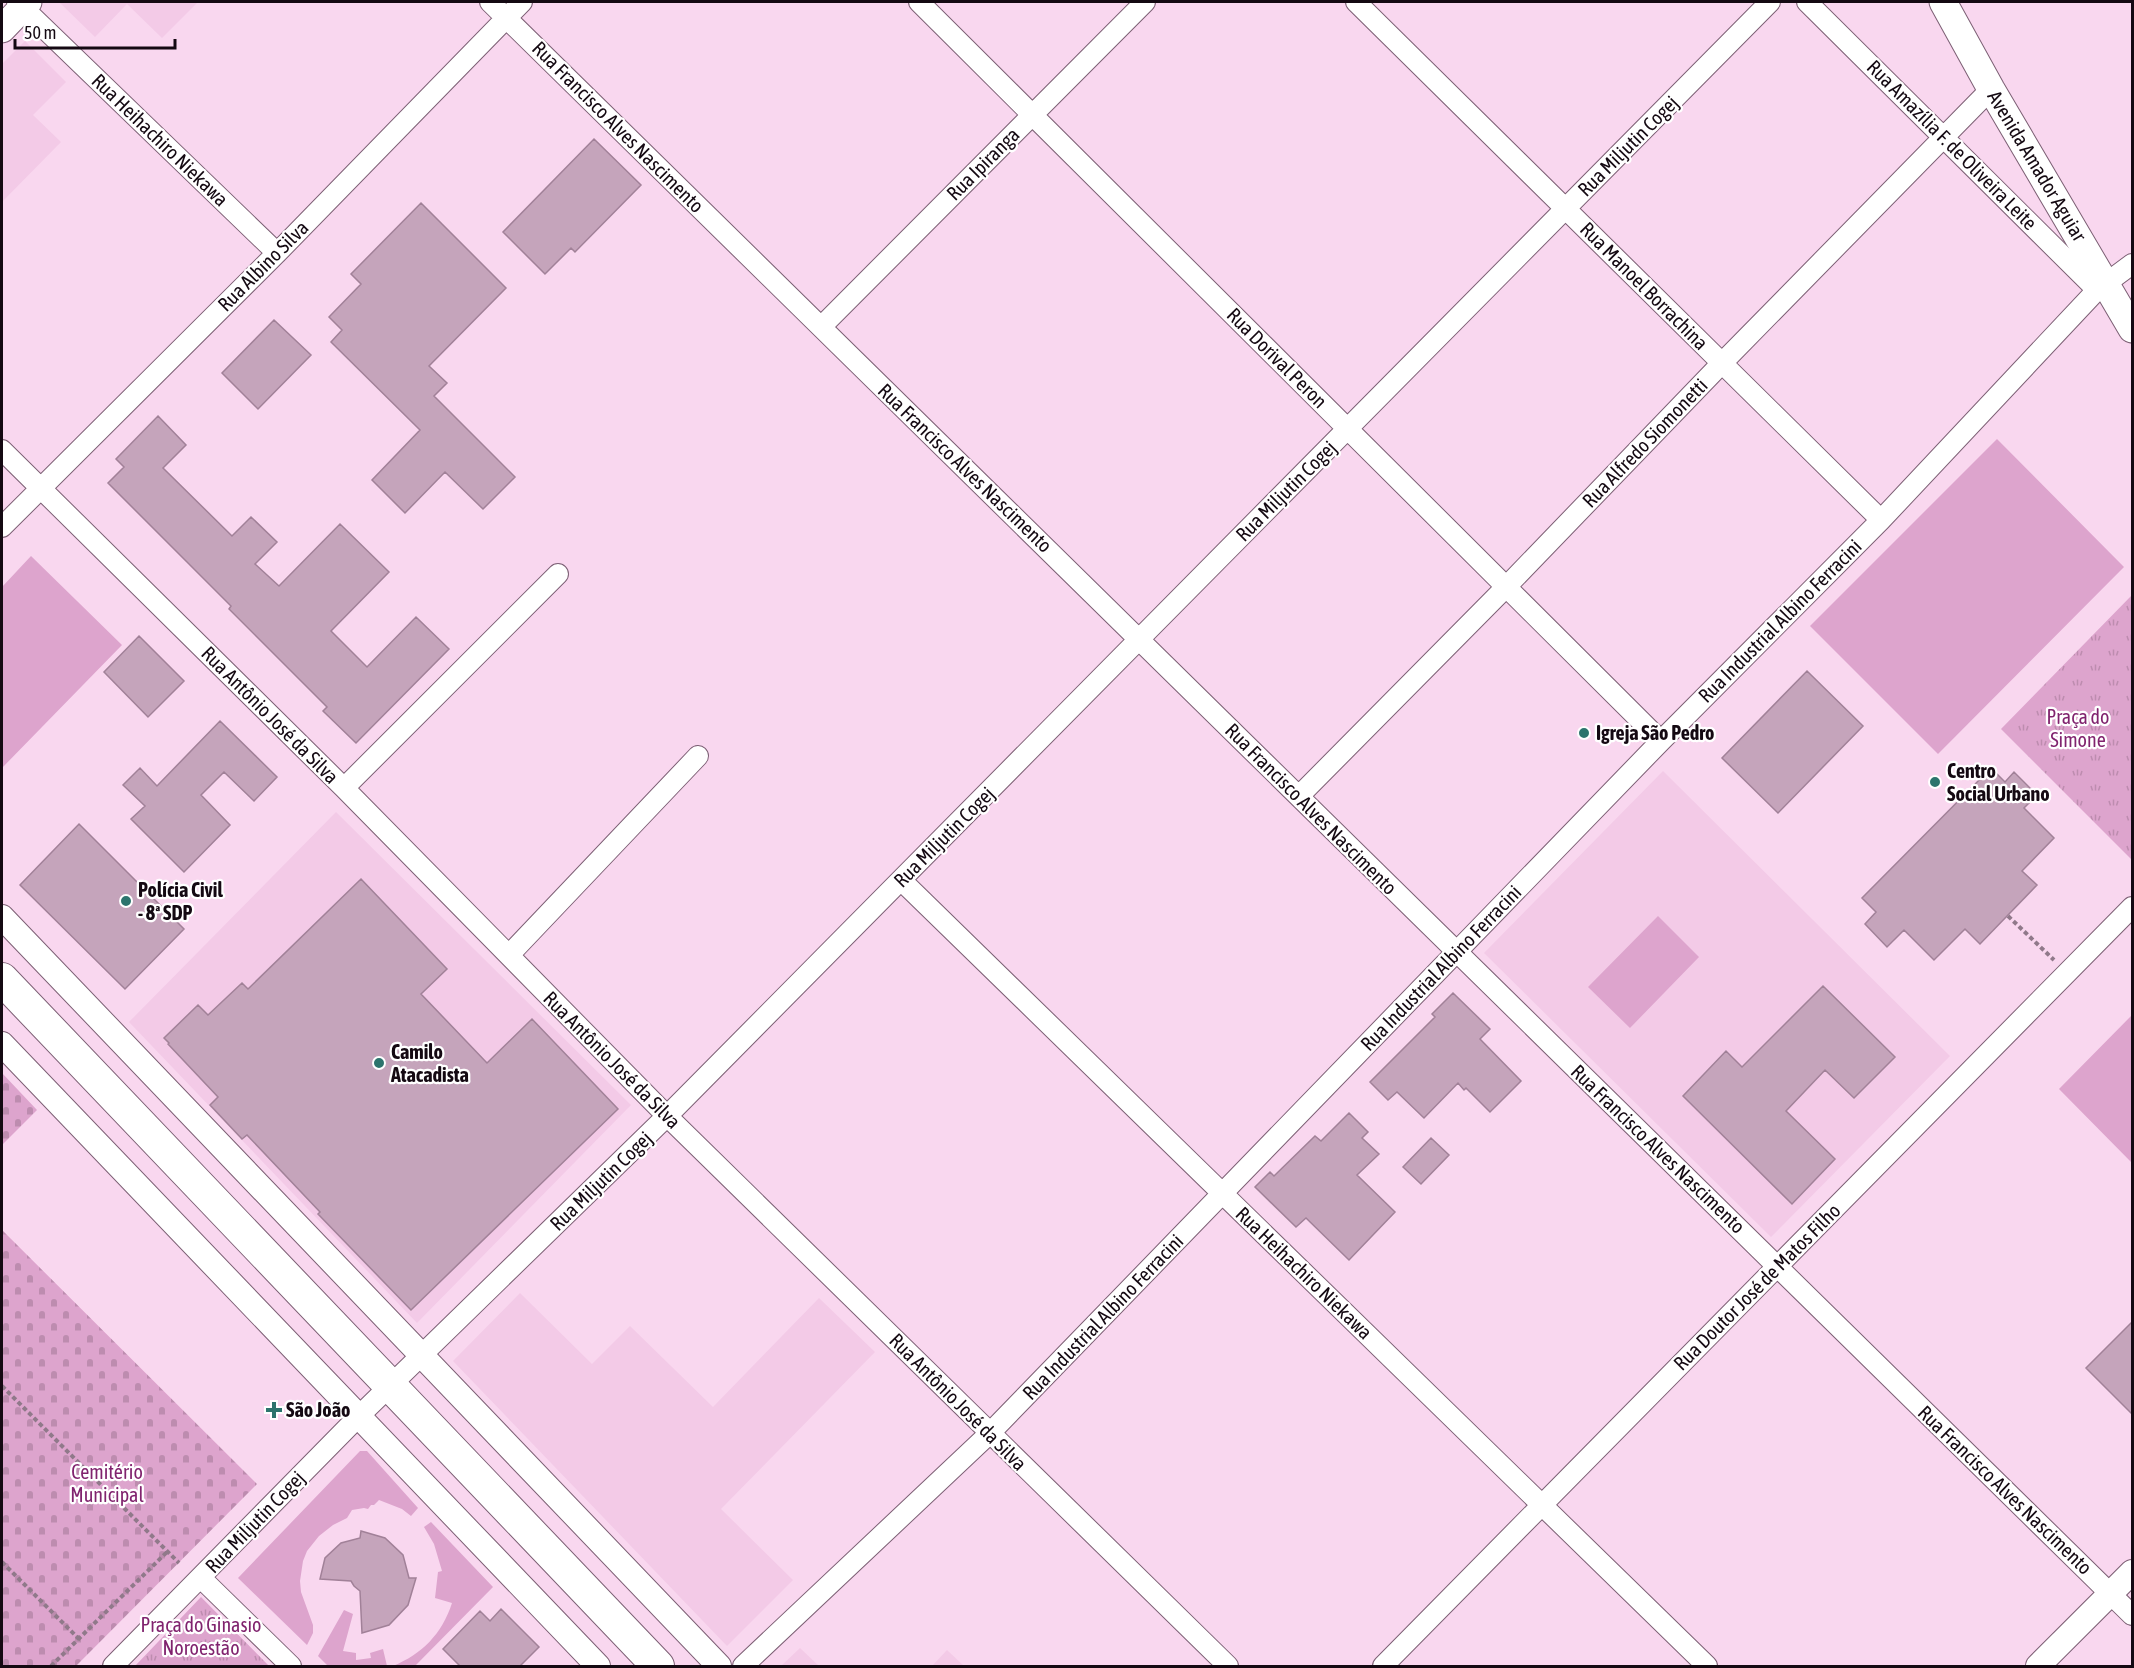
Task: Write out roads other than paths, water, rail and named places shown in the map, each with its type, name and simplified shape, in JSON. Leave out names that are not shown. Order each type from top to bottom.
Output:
[{"type":"main road","name":"Avenida Amador Aguiar","points":[[1943,2],[2101,286],[2133,329]]},
{"type":"main road","points":[[2,29],[23,3]]},
{"type":"main road","points":[[2,979],[658,1666]]},
{"type":"street","name":"Rua Francisco Alves Nascimento","points":[[490,2],[2133,1615]]},
{"type":"street","name":"Rua Albino Silva","points":[[2,527],[277,253],[522,2]]},
{"type":"street","name":"Rua Dorival Peron","points":[[919,2],[1661,741]]},
{"type":"street","name":"Rua Ipiranga","points":[[821,327],[1145,2]]},
{"type":"street","name":"Rua Manoel Borrachina","points":[[1356,2],[1881,520]]},
{"type":"street","name":"Rua Miljutin Cogej","points":[[113,1666],[390,1385],[667,1116],[1770,2]]},
{"type":"street","name":"Rua Amazília F. de Oliveira Leite","points":[[1807,2],[1944,137],[2101,286]]},
{"type":"street","name":"Rua Heihachiro Niekawa","points":[[23,3],[277,253]]},
{"type":"street","name":"Rua Alfredo Siomonetti","points":[[1299,796],[1991,89]]},
{"type":"street","name":"Rua Industrial Albino Ferracini","points":[[742,1666],[989,1434],[1456,951],[1881,520],[2101,286],[2133,264]]},
{"type":"street","name":"Rua Antônio José da Silva","points":[[2,450],[344,788],[667,1116],[1228,1666]]},
{"type":"street","points":[[344,788],[558,574]]},
{"type":"street","points":[[508,955],[698,756]]},
{"type":"street","name":"Rua Heihachiro Niekawa","points":[[901,880],[1707,1666]]},
{"type":"street","name":"Rua Doutor José de Matos Filho","points":[[1383,1666],[2133,907]]},
{"type":"street","points":[[2,917],[719,1666]]},
{"type":"street","points":[[2,1044],[598,1666]]},
{"type":"street","points":[[2038,1666],[2133,1572]]},
{"type":"street","points":[[201,1578],[291,1666]]},
{"type":"place","name":"Igreja São Pedro","points":[[1584,733]]},
{"type":"place","name":"Centro Social Urbano","points":[[1935,782]]},
{"type":"place","name":"Polícia Civil - 8ª SDP","points":[[126,901]]},
{"type":"place","name":"Camilo Atacadista","points":[[379,1063]]},
{"type":"place","name":"São João","points":[[274,1410]]},
{"type":"park label","name":"Praça do Simone","points":[[2078,728]]},
{"type":"park label","name":"Cemitério Municipal","points":[[107,1484]]},
{"type":"park label","name":"Praça do Ginasio Noroestão","points":[[201,1636]]}]
